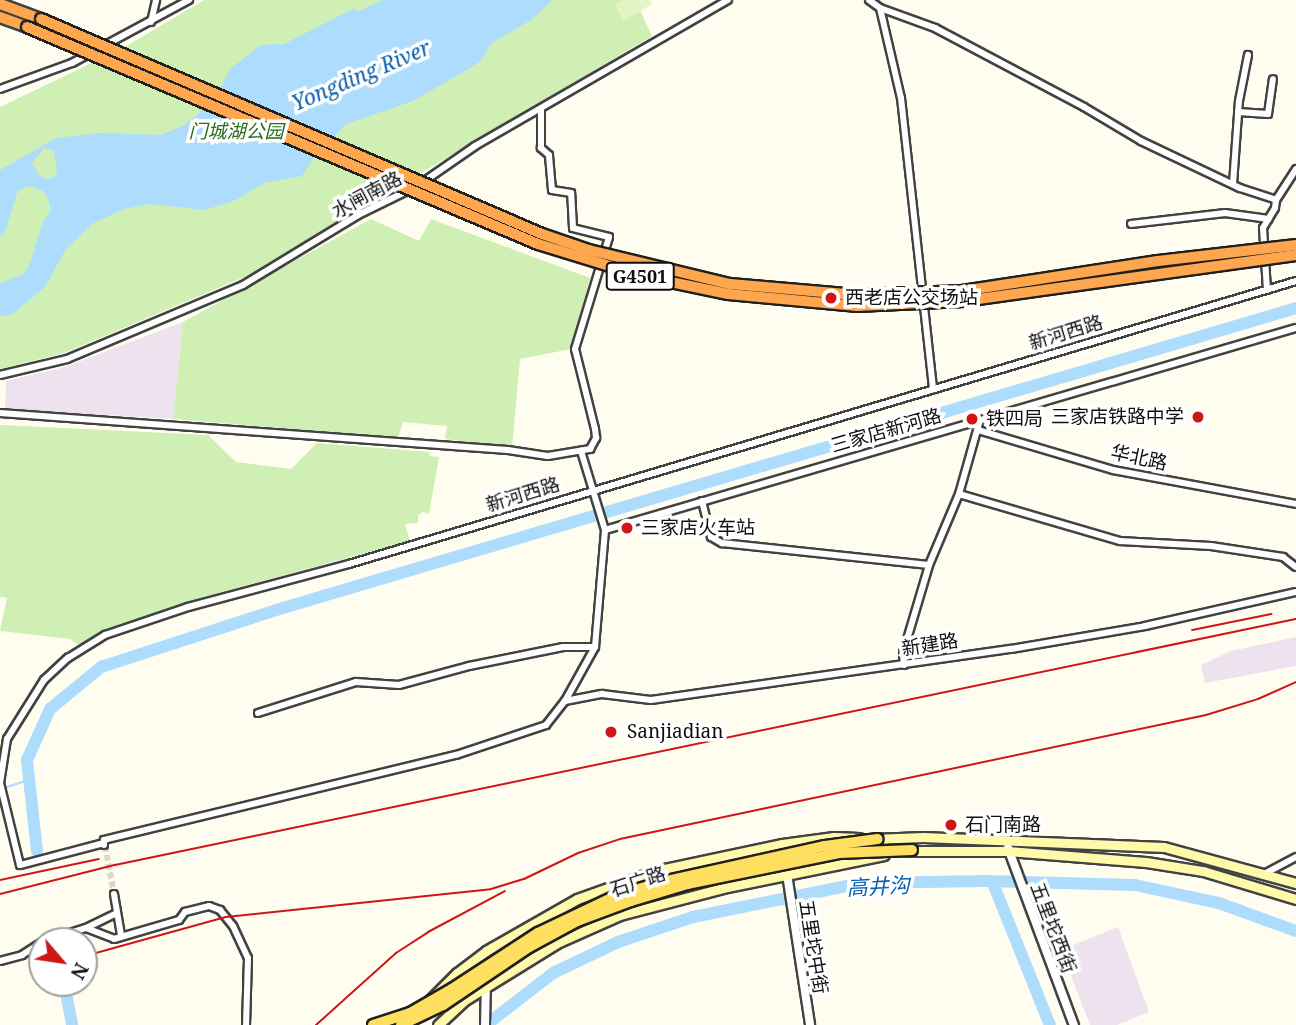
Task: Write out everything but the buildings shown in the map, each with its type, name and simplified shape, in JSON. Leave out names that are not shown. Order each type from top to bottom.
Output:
[{"type":"highway","name":"G4501","points":[[0,4],[41,19],[542,234],[589,250],[730,284],[858,295],[962,291],[1158,261],[1296,245]]},
{"type":"highway","name":"G4501","points":[[0,17],[538,244],[642,276],[728,294],[857,306],[964,301],[1296,255]]},
{"type":"main road","points":[[409,1025],[437,990],[486,951],[577,899],[655,871],[809,840],[834,837],[923,837],[1164,847],[1296,883]]},
{"type":"main road","name":"石广路","points":[[373,1025],[410,1013],[538,933],[616,896],[658,883],[825,846],[878,839]]},
{"type":"main road","points":[[438,1025],[465,1000],[557,943],[620,915],[664,901],[912,850],[1008,851],[1146,862],[1203,871],[1296,899]]},
{"type":"main road","name":"石广路","points":[[401,1025],[443,1005],[529,947],[577,921],[631,901],[687,884],[839,853],[912,850]]},
{"type":"street","points":[[151,22],[156,0]]},
{"type":"street","points":[[0,89],[72,63],[189,0]]},
{"type":"street","name":"水闸南路","points":[[0,375],[67,359],[243,285],[358,215],[432,178],[475,146],[728,0]]},
{"type":"street","points":[[869,0],[880,9],[935,28],[1084,107],[1141,141],[1233,184],[1276,200]]},
{"type":"street","points":[[880,9],[901,98],[933,389]]},
{"type":"street","points":[[1233,184],[1238,112],[1248,55]]},
{"type":"street","points":[[1238,112],[1268,114],[1273,79]]},
{"type":"street","points":[[0,413],[508,450],[548,456],[590,449],[596,438],[575,349],[609,237],[573,228],[571,193],[552,190],[548,155],[541,148],[541,108]]},
{"type":"street","points":[[1267,290],[1261,239],[1276,200],[1296,169]]},
{"type":"street","points":[[1131,224],[1225,212],[1269,219]]},
{"type":"street","name":"新河西路","points":[[565,701],[546,725],[456,755],[104,840],[104,845],[20,865],[0,783],[3,745],[44,680],[68,658],[105,635],[188,607],[349,564],[1296,281]]},
{"type":"street","name":"三家店新河路","points":[[605,530],[1296,328]]},
{"type":"street","points":[[904,665],[904,653],[929,565],[960,494],[980,420]]},
{"type":"street","name":"华北路","points":[[978,430],[1113,470],[1296,504]]},
{"type":"street","points":[[565,701],[595,647],[605,530],[581,452]]},
{"type":"street","points":[[960,494],[1120,541],[1212,546],[1283,557],[1296,567]]},
{"type":"street","points":[[702,501],[711,537],[722,543],[929,565]]},
{"type":"street","name":"新建路","points":[[565,701],[602,694],[651,700],[904,665],[1145,626],[1296,592]]},
{"type":"street","points":[[258,713],[356,682],[399,685],[469,666],[563,647],[595,647]]},
{"type":"street","name":"五里坨西街","points":[[1008,841],[1008,851],[1024,897],[1074,1025]]},
{"type":"street","points":[[1266,873],[1296,857]]},
{"type":"street","name":"五里坨中街","points":[[787,874],[810,1025]]},
{"type":"street","points":[[114,894],[121,935]]},
{"type":"street","points":[[98,933],[114,939],[179,920],[185,912],[209,906],[220,910],[233,926],[248,958],[246,1025]]},
{"type":"street","points":[[88,927],[117,913]]},
{"type":"street","points":[[0,961],[28,951]]},
{"type":"street","points":[[485,1025],[486,951]]},
{"type":"shaded area","points":[[183,322],[173,419],[5,409],[6,381],[65,367]]},
{"type":"shaded area","points":[[1296,637],[1296,666],[1205,683],[1201,665],[1231,651]]},
{"type":"shaded area","points":[[1118,927],[1149,1012],[1117,1025],[1090,1025],[1061,950]]},
{"type":"green space","name":"门城湖公园","points":[[204,0],[635,0],[652,36],[249,275],[64,353],[0,369],[0,107],[125,47]]},
{"type":"green space","points":[[623,0],[650,0],[652,4],[624,21],[615,5]]},
{"type":"green space","points":[[371,219],[419,241],[431,219],[590,278],[571,349],[520,359],[512,447],[445,439],[447,426],[403,422],[398,438],[173,419],[183,322]]},
{"type":"green space","points":[[0,425],[208,435],[236,462],[291,469],[317,443],[429,452],[430,456],[439,457],[429,514],[423,512],[418,515],[418,523],[405,524],[410,541],[200,598],[103,632],[80,646],[70,639],[0,631],[7,598],[0,597]]},
{"type":"water","name":"Yongding River","points":[[383,0],[552,0],[533,19],[490,44],[482,59],[472,67],[413,101],[346,124],[312,160],[302,176],[264,183],[236,200],[205,210],[148,204],[124,209],[92,224],[66,249],[45,287],[11,315],[0,316],[0,283],[22,275],[29,266],[43,222],[50,212],[50,204],[43,191],[30,186],[18,190],[5,232],[0,237],[0,170],[56,138],[98,133],[160,135],[181,127],[196,116],[222,85],[230,69],[260,45],[284,44],[355,8],[356,12]],"holes":[[[44,148],[54,151],[57,173],[47,179],[39,175],[32,163]]]},
{"type":"waterway","points":[[37,851],[27,760],[50,709],[101,667],[276,610],[1296,308]]},
{"type":"waterway","points":[[4,788],[29,780]]},
{"type":"waterway","name":"高井沟","points":[[486,1025],[553,973],[618,942],[693,917],[862,883],[985,881],[1135,885],[1219,903],[1296,931]]},
{"type":"waterway","points":[[992,881],[1050,1025]]},
{"type":"waterway","points":[[67,997],[72,1025]]},
{"type":"tunnel","points":[[105,846],[114,894]]},
{"type":"railway","points":[[1192,630],[1271,614]]},
{"type":"railway","points":[[0,894],[115,865],[1296,619]]},
{"type":"railway","points":[[98,952],[226,917],[491,889],[524,879],[578,853],[620,839],[1206,715],[1258,699],[1296,682]]},
{"type":"railway","points":[[0,880],[99,859]]},
{"type":"railway","points":[[316,1025],[396,953],[428,932],[505,891]]},
{"type":"place","name":"西老店公交场站","points":[[831,298]]},
{"type":"place","name":"三家店铁路中学","points":[[1198,417]]},
{"type":"place","name":"铁四局","points":[[972,419]]},
{"type":"place","name":"三家店火车站","points":[[627,528]]},
{"type":"place","name":"Sanjiadian","points":[[611,732]]},
{"type":"place","name":"石门南路","points":[[951,825]]}]
